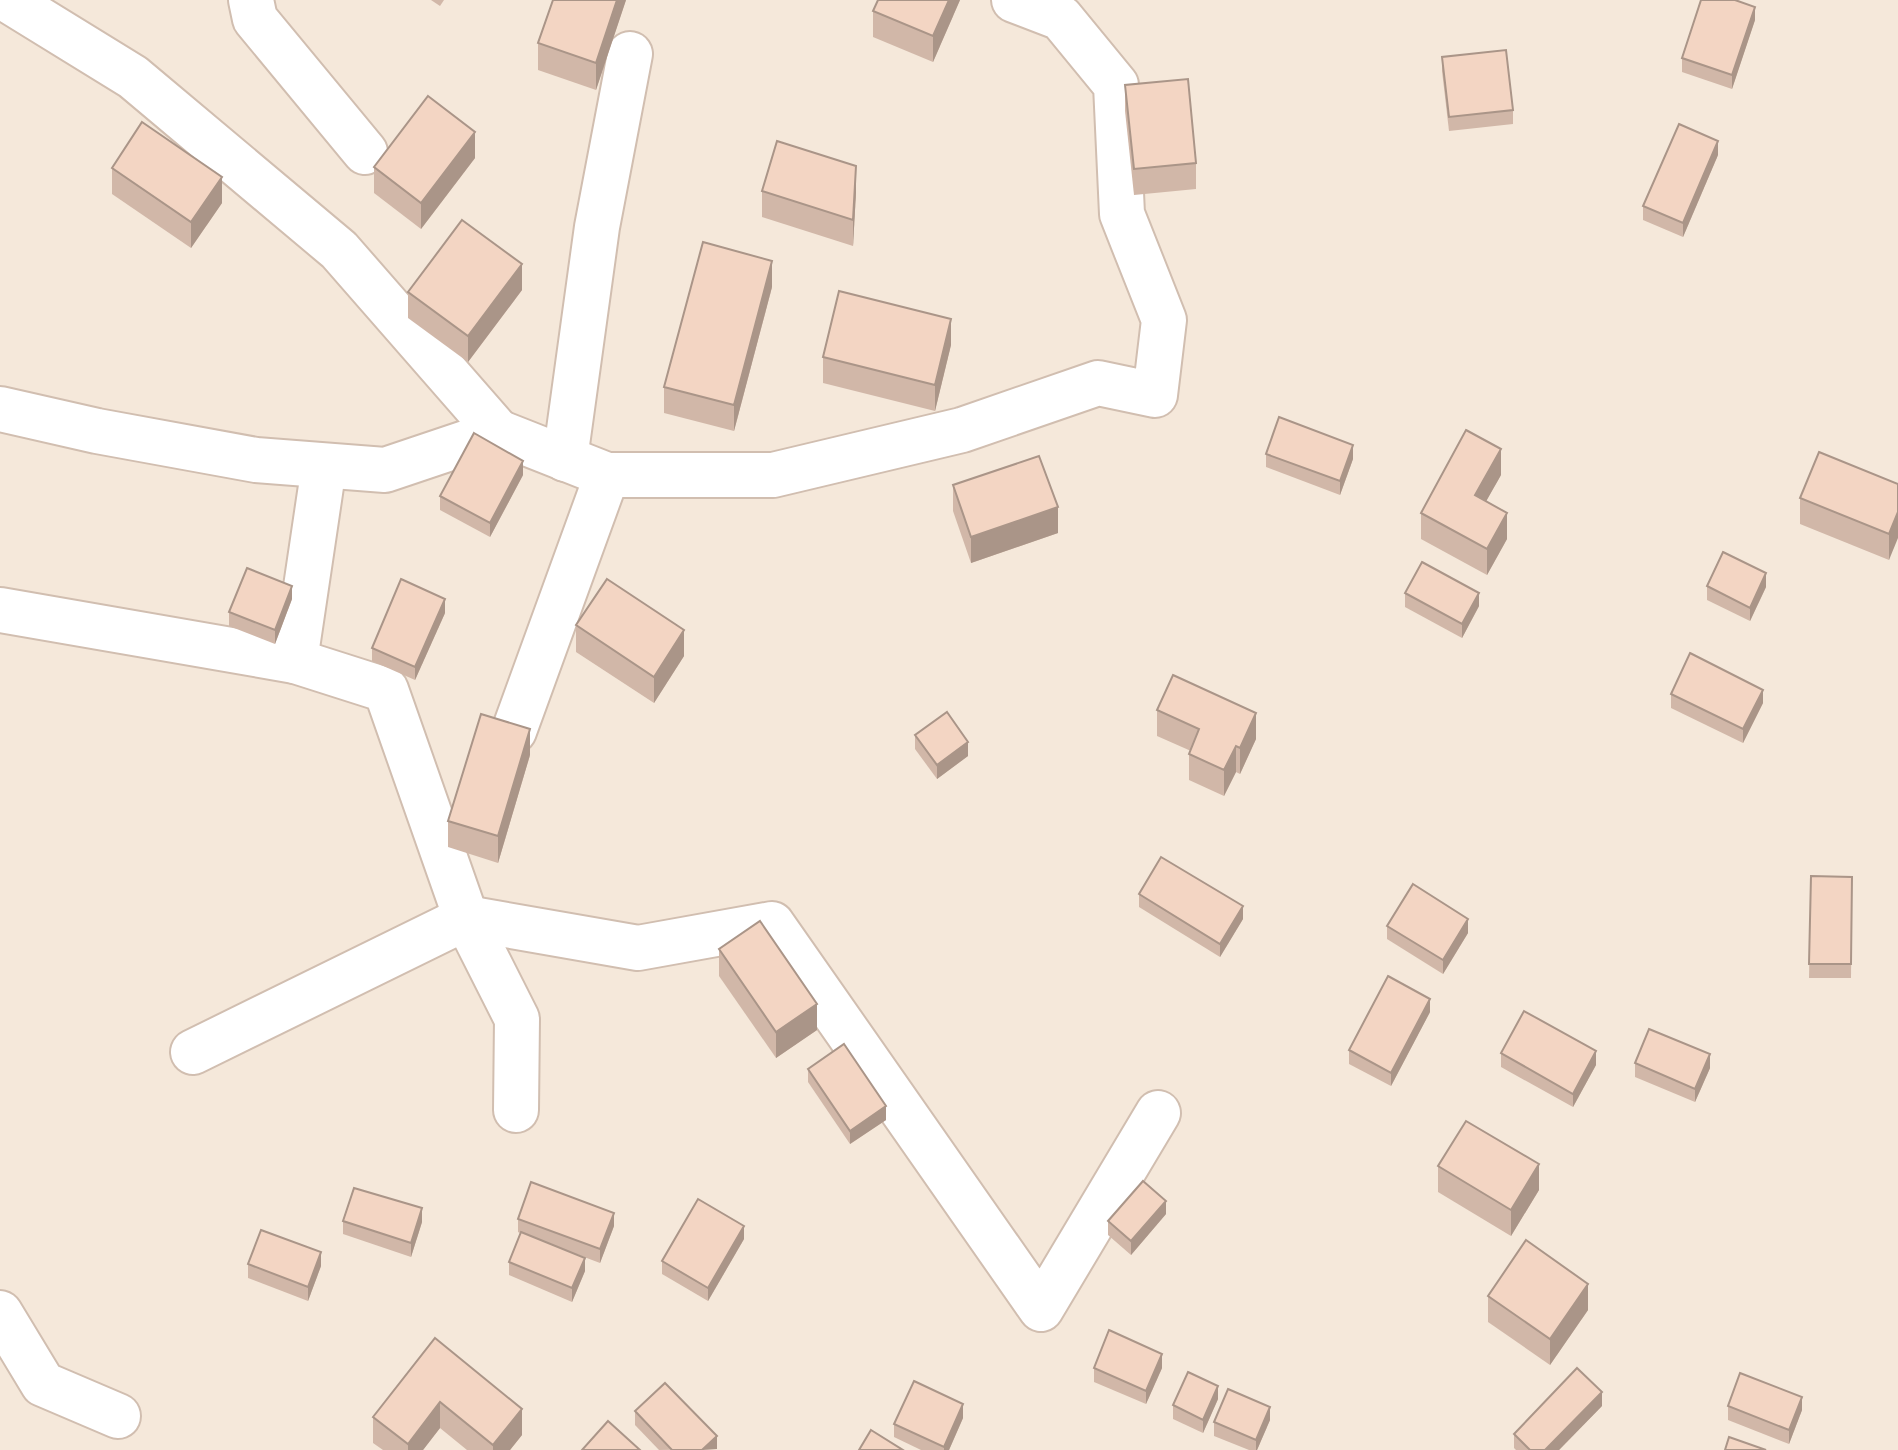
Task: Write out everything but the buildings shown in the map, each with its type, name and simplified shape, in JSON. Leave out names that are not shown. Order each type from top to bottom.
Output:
[{"type":"street","points":[[8,0],[133,77],[339,250],[498,432],[607,475],[773,475],[962,430],[1098,383],[1155,395],[1164,320],[1122,214],[1116,85],[1061,18],[1014,0]]},
{"type":"street","points":[[249,6],[365,152]]},
{"type":"street","points":[[565,459],[597,227],[630,54]]},
{"type":"street","points":[[0,409],[97,431],[256,460],[385,470],[498,432]]},
{"type":"street","points":[[295,661],[324,466]]},
{"type":"street","points":[[514,731],[607,475]]},
{"type":"street","points":[[0,610],[295,661],[386,690],[466,918],[517,1019],[516,1110]]},
{"type":"street","points":[[193,1052],[466,918],[638,948],[772,924],[1041,1309],[1158,1113]]},
{"type":"street","points":[[0,1313],[43,1384],[118,1416]]},
{"type":"shaded area","points":[[0,0],[1898,0],[1898,1450],[0,1450]]}]
